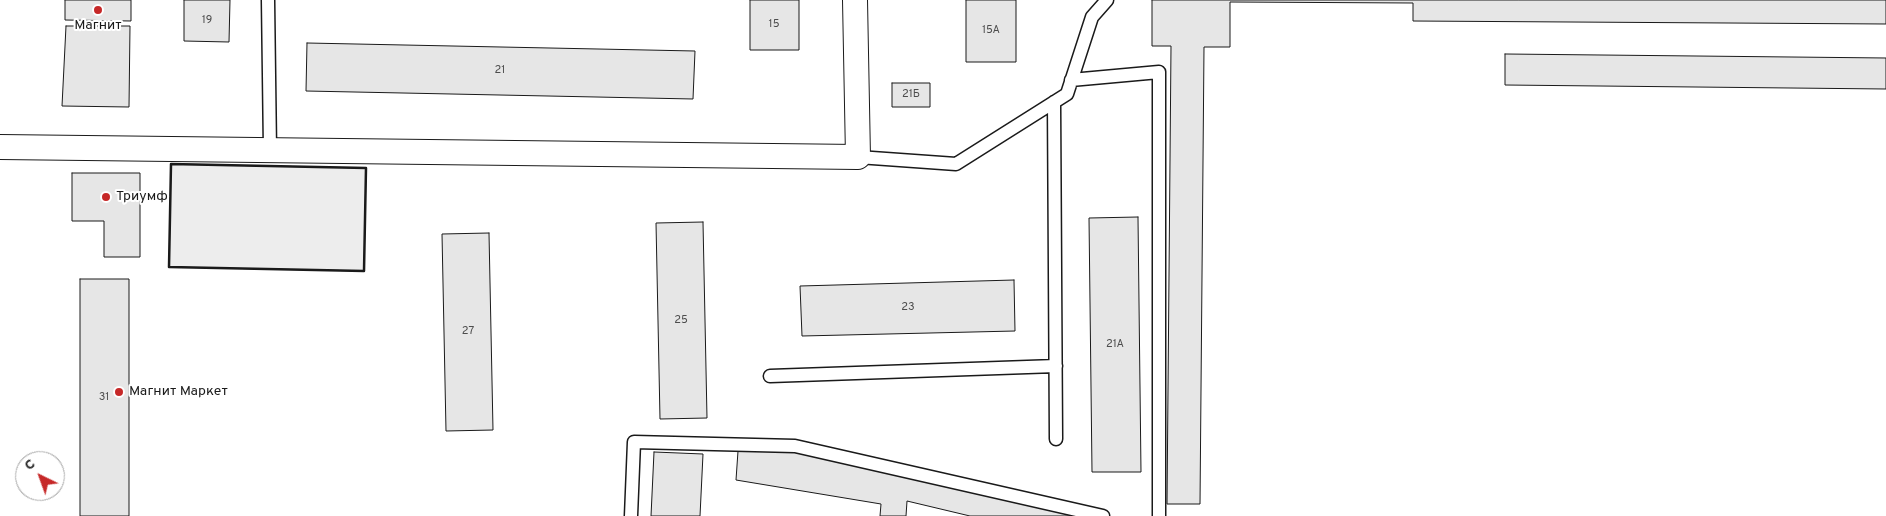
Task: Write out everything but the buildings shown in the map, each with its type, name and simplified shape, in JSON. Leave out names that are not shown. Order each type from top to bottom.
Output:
[{"type":"street","points":[[0,147],[858,157],[855,0]]},
{"type":"lane","points":[[268,0],[270,150]]},
{"type":"lane","points":[[858,157],[956,164],[1067,94],[1092,17],[1107,0]]},
{"type":"lane","points":[[1071,80],[1160,72],[1159,516]]},
{"type":"lane","points":[[1054,102],[1056,439]]},
{"type":"lane","points":[[770,376],[1056,366]]},
{"type":"lane","points":[[632,516],[634,442],[794,446],[1103,516]]},
{"type":"shaded area","points":[[171,164],[366,168],[364,271],[169,267]]},
{"type":"wall","points":[[171,164],[366,168],[364,271],[169,267],[171,164]]},
{"type":"place","name":"Магнит","points":[[98,10]]},
{"type":"place","name":"Триумф","points":[[106,197]]},
{"type":"place","name":"Магнит Маркет","points":[[119,392]]}]
